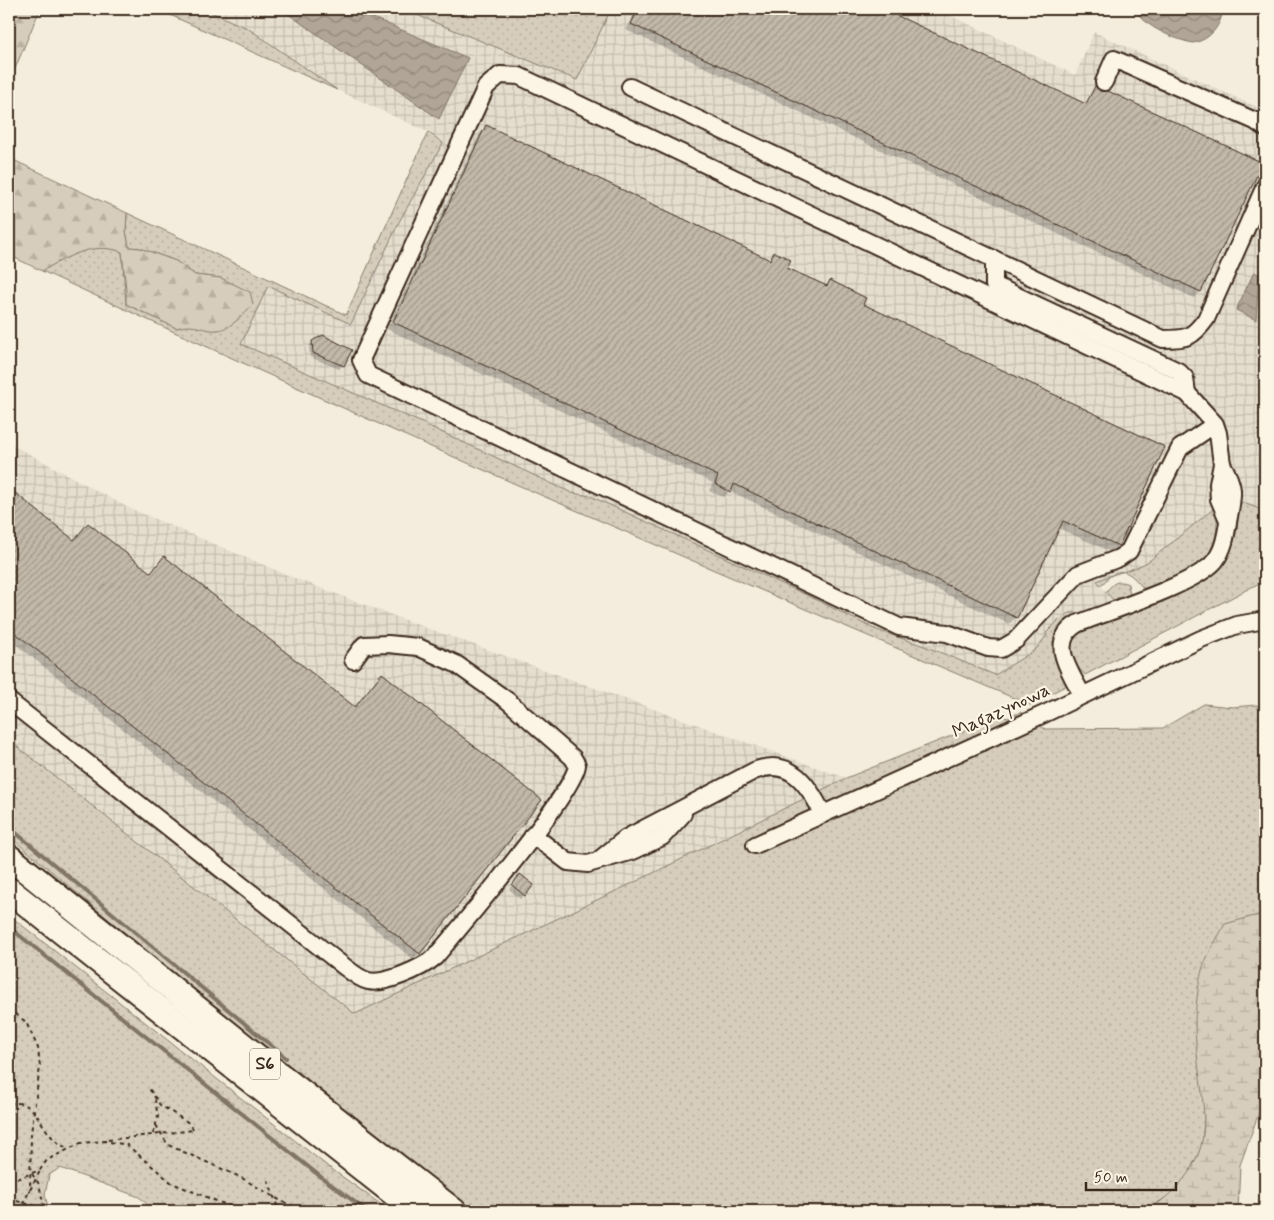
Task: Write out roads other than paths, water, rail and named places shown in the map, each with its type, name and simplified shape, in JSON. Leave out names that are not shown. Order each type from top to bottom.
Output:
[{"type":"highway","name":"S6","points":[[9,857],[276,1072],[454,1211]]},
{"type":"highway","name":"S6","points":[[9,890],[416,1211]]},
{"type":"street","points":[[1104,82],[1114,59],[1256,121],[1265,128]]},
{"type":"street","points":[[1082,695],[1062,647],[1063,638],[1068,629],[1195,578],[1206,570],[1222,548],[1228,520],[1218,491],[1222,464],[1215,424],[1186,393],[535,83],[510,74],[500,75],[486,88],[361,360],[368,375],[899,627],[947,633],[988,648],[1001,649],[1016,640],[1078,574],[1119,558],[1129,550],[1180,448],[1215,424]]},
{"type":"street","points":[[630,87],[1163,339],[1184,339],[1195,333],[1206,319],[1265,186]]},
{"type":"street","points":[[994,259],[994,285],[1178,371],[1185,378],[1186,393]]},
{"type":"street","name":"Magazynowa","points":[[755,845],[1201,639],[1237,625],[1265,620]]},
{"type":"street","points":[[9,701],[341,964],[366,981],[377,981],[413,970],[435,957],[554,808],[578,765],[573,758],[495,690],[456,664],[426,650],[388,644],[364,646],[352,660]]},
{"type":"street","points":[[533,835],[568,862],[588,864],[633,851],[662,837],[692,805],[754,772],[772,767],[793,773],[804,782],[823,814]]},
{"type":"water","points":[[281,9],[352,9],[468,58],[439,119]]},
{"type":"water","points":[[1136,9],[1223,9],[1220,21],[1214,31],[1205,39],[1193,43],[1160,31],[1145,21]]},
{"type":"water","points":[[1254,272],[1259,274],[1256,320],[1236,310]]},
{"type":"waterway","points":[[9,827],[286,1058]]},
{"type":"waterway","points":[[9,927],[321,1177],[367,1211]]}]
